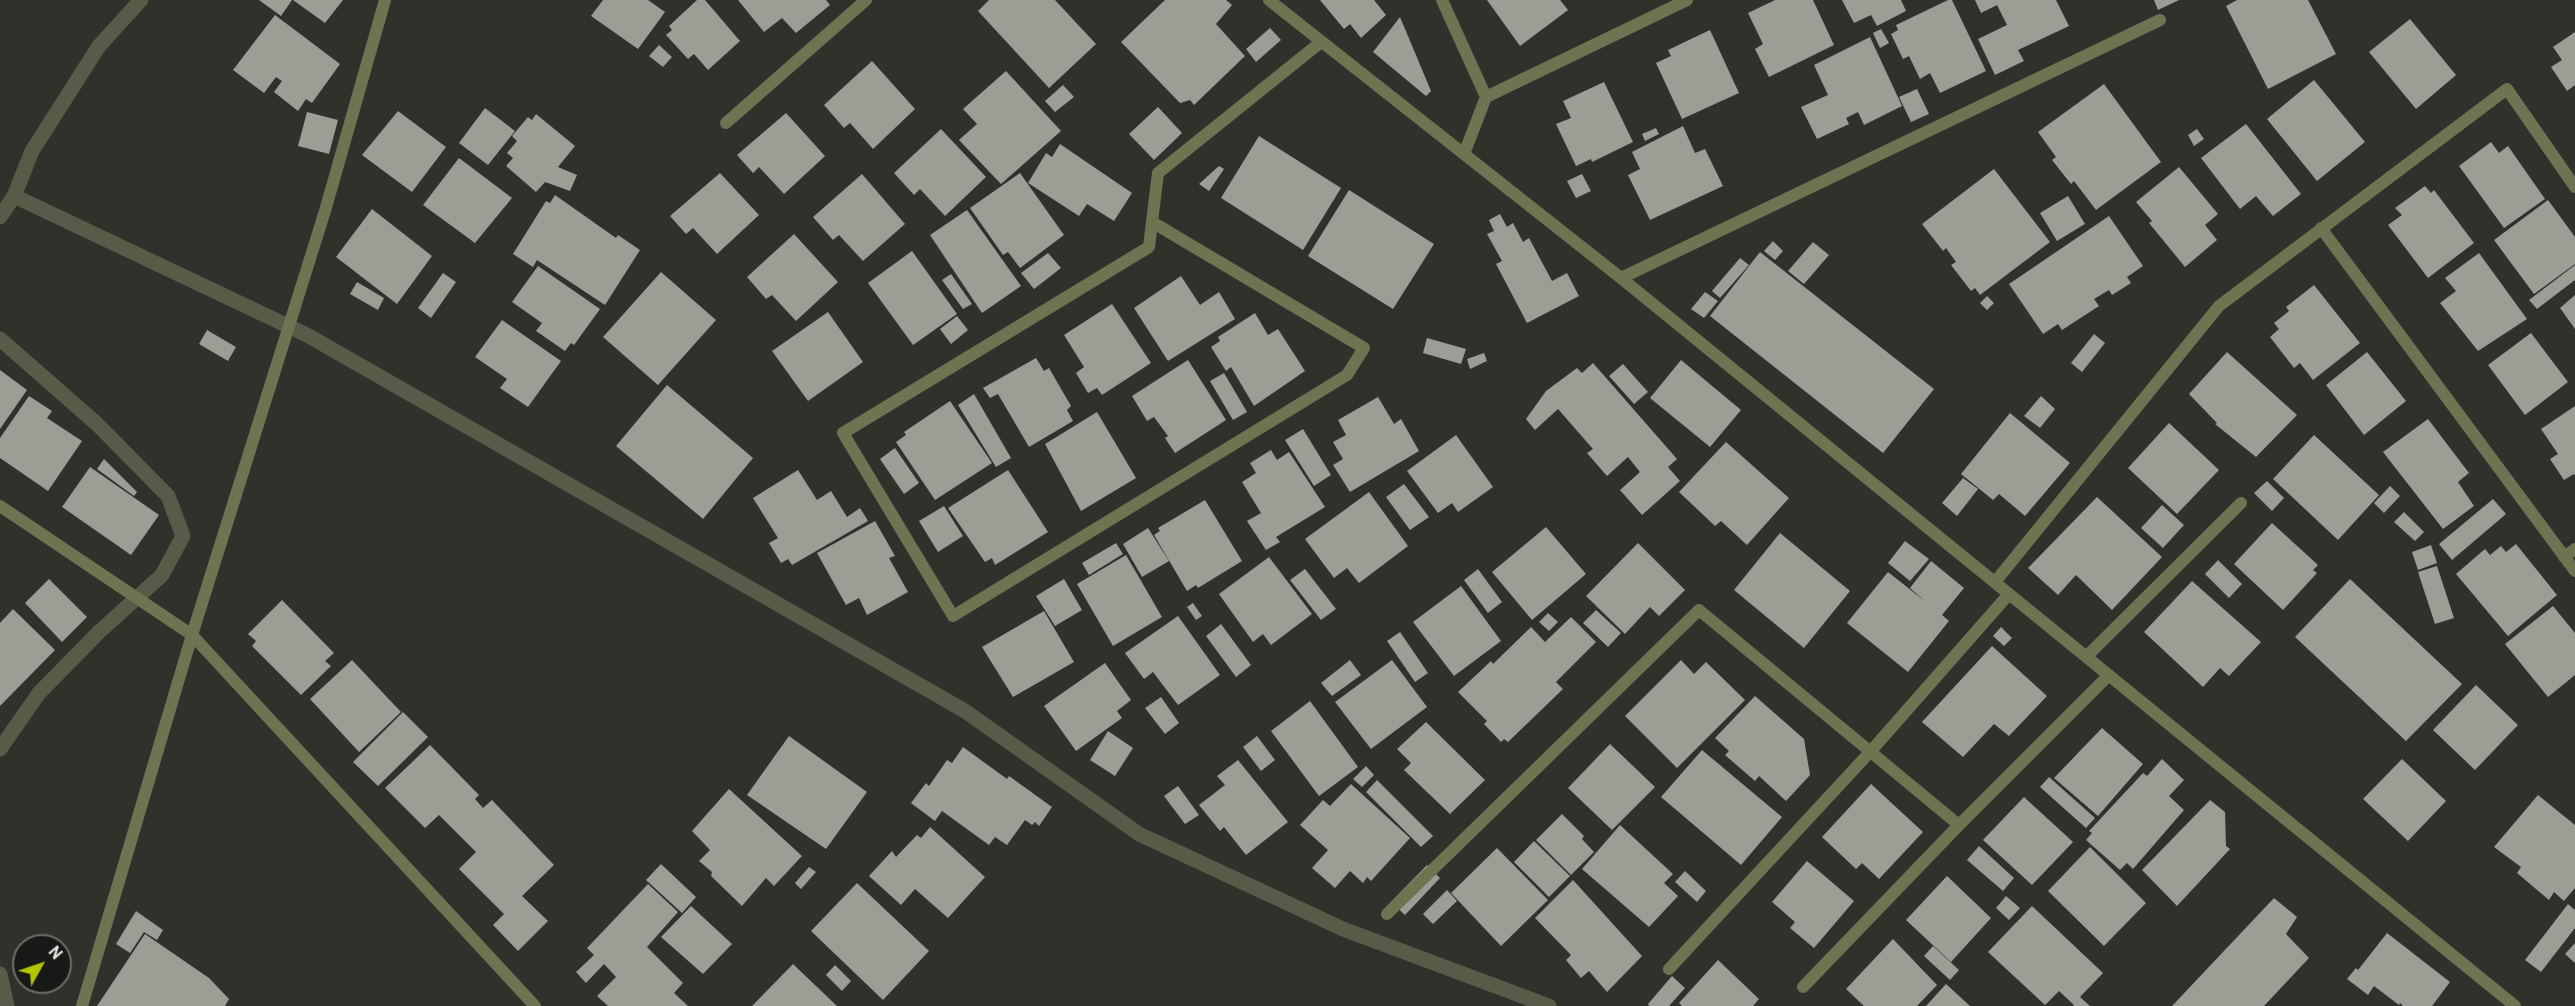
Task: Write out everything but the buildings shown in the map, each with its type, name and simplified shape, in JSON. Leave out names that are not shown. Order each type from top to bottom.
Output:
[{"type":"street","points":[[82,1006],[192,635],[325,211],[385,0]]},
{"type":"street","points":[[726,123],[866,0]]},
{"type":"street","points":[[1269,0],[1621,278],[2515,1006]]},
{"type":"street","points":[[1442,0],[1486,97]]},
{"type":"street","points":[[1464,154],[1486,97],[1687,0]]},
{"type":"street","points":[[1621,278],[2160,21]]},
{"type":"street","points":[[1152,222],[1364,348],[1347,375],[953,616],[843,433],[1149,247],[1152,222],[1158,173],[1321,42]]},
{"type":"street","points":[[1995,582],[2219,306],[2507,89],[2575,187]]},
{"type":"street","points":[[2321,228],[2575,571]]},
{"type":"street","points":[[2086,657],[2241,503]]},
{"type":"street","points":[[0,506],[192,635],[535,1006]]},
{"type":"street","points":[[2564,557],[2575,549]]},
{"type":"street","points":[[1669,969],[1871,751],[2009,594]]},
{"type":"street","points":[[1387,914],[1699,610],[1959,825]]},
{"type":"street","points":[[1803,987],[1959,825],[2109,675]]},
{"type":"waterway","points":[[0,217],[14,196],[32,151],[99,46],[141,0]]},
{"type":"waterway","points":[[14,196],[307,335],[965,711],[1139,834],[1343,929],[1549,1006]]},
{"type":"waterway","points":[[0,339],[98,425],[168,496],[183,536],[162,575],[99,632],[39,693],[0,749]]},
{"type":"waterway","points":[[0,974],[7,1006]]}]
